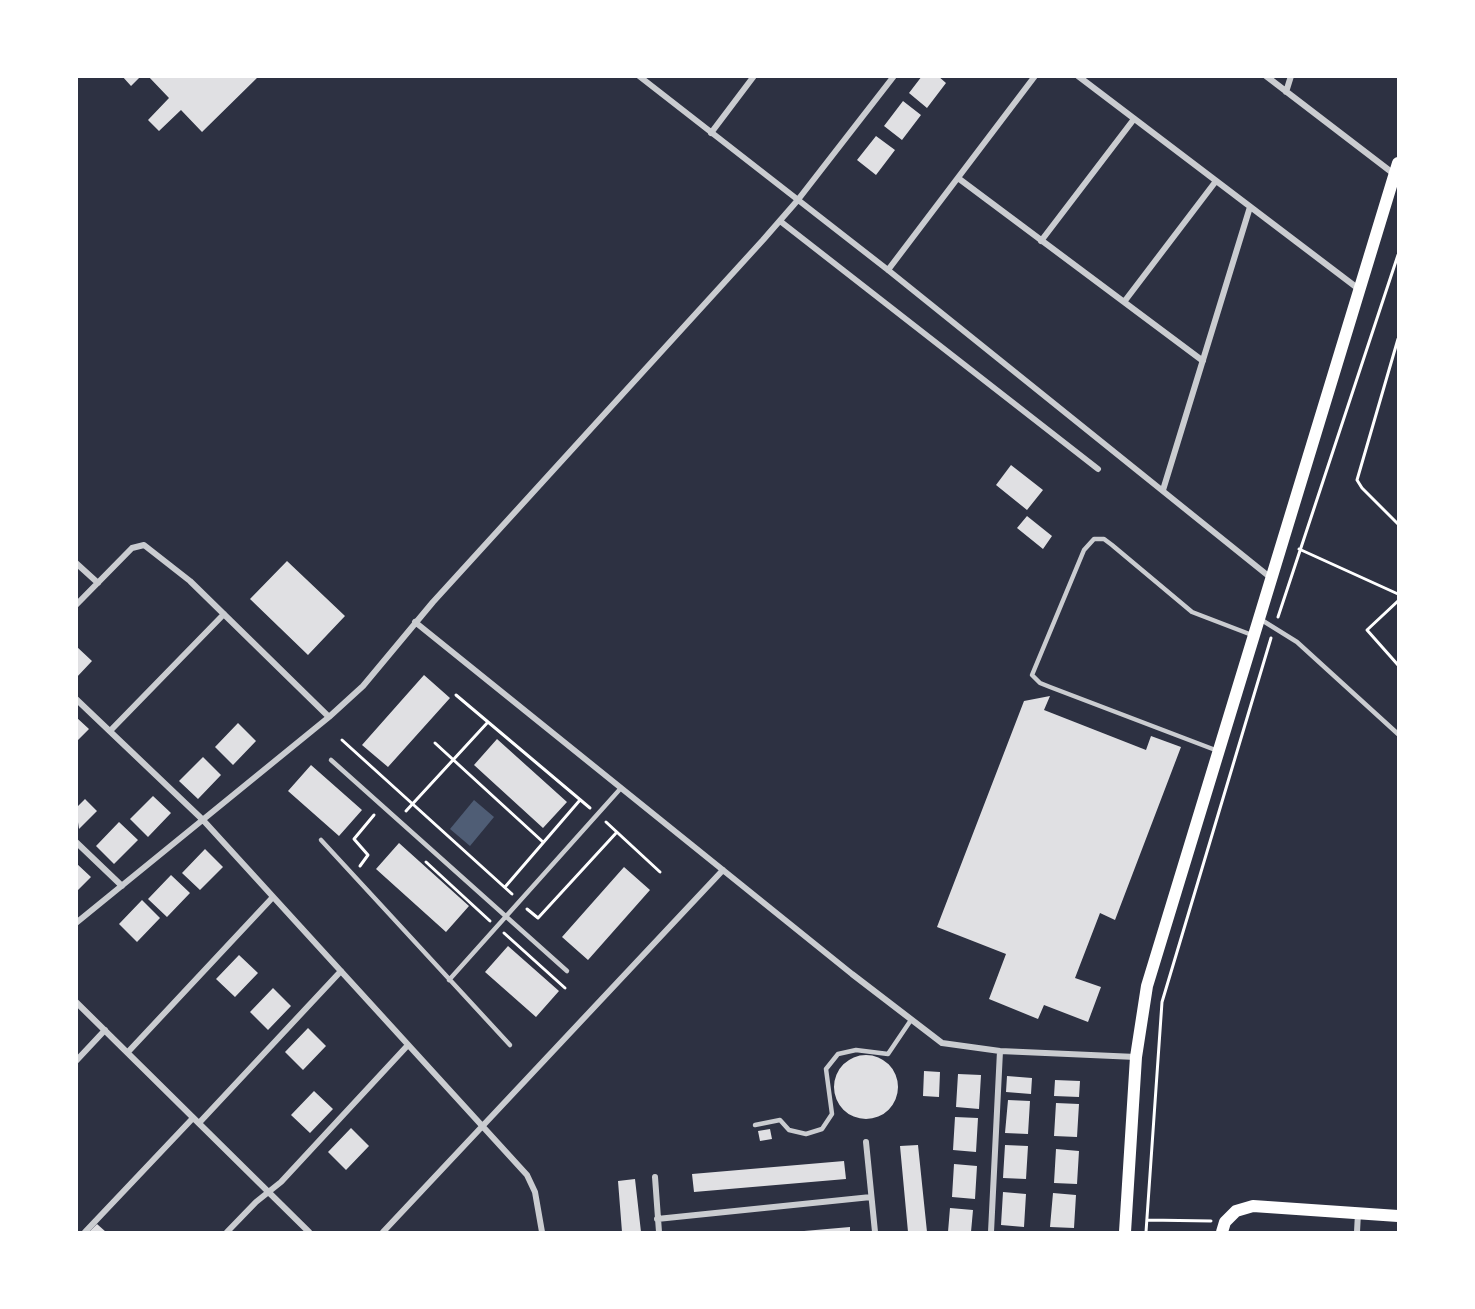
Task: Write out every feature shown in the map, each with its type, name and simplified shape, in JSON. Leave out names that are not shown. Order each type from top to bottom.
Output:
[{"type":"main road","points":[[1125,1233],[1136,1057],[1142,1011],[1154,961],[1397,169]]},
{"type":"main road","points":[[1224,1227],[1236,1211],[1253,1206],[1398,1216]]},
{"type":"street","points":[[639,76],[888,270],[1272,579]]},
{"type":"street","points":[[711,133],[754,76]]},
{"type":"street","points":[[76,923],[329,717],[363,686],[415,622],[708,303],[780,221],[894,76]]},
{"type":"street","points":[[888,270],[1035,76]]},
{"type":"street","points":[[1078,76],[1360,290]]},
{"type":"street","points":[[1266,76],[1397,169]]},
{"type":"street","points":[[1287,92],[1291,76]]},
{"type":"street","points":[[1041,241],[1134,118]]},
{"type":"street","points":[[958,178],[1203,361]]},
{"type":"street","points":[[1124,302],[1215,181]]},
{"type":"street","points":[[1163,490],[1250,207]]},
{"type":"street","points":[[780,221],[1098,469]]},
{"type":"street","points":[[76,605],[132,548],[139,544],[149,547],[183,574],[329,717]]},
{"type":"street","points":[[76,563],[98,583]]},
{"type":"street","points":[[110,731],[224,614]]},
{"type":"street","points":[[415,622],[911,1020],[950,1046],[1000,1051],[1136,1057]]},
{"type":"street","points":[[76,699],[203,820],[532,1182],[542,1233]]},
{"type":"street","points":[[76,842],[122,886]]},
{"type":"street","points":[[382,1233],[723,870]]},
{"type":"street","points":[[128,1052],[273,897]]},
{"type":"street","points":[[85,1233],[341,971]]},
{"type":"street","points":[[76,1002],[309,1233]]},
{"type":"street","points":[[76,1061],[105,1030]]},
{"type":"street","points":[[227,1233],[408,1045]]},
{"type":"street","points":[[991,1233],[1000,1051]]},
{"type":"street","points":[[866,1142],[874,1233]]},
{"type":"street","points":[[655,1176],[659,1233]]},
{"type":"street","points":[[657,1219],[871,1197]]},
{"type":"street","points":[[1357,1233],[1358,1213]]},
{"type":"lane","points":[[1218,751],[1040,683],[1032,675],[1084,550],[1094,539],[1104,539],[1192,612],[1212,622],[1255,636]]},
{"type":"lane","points":[[1260,619],[1296,642],[1398,734]]},
{"type":"lane","points":[[331,760],[567,971]]},
{"type":"lane","points":[[449,980],[621,788]]},
{"type":"lane","points":[[321,840],[510,1046]]},
{"type":"lane","points":[[755,1125],[780,1120],[789,1130],[806,1134],[822,1129],[832,1114],[826,1070],[838,1054],[856,1050],[888,1054],[911,1020]]},
{"type":"path","points":[[1146,1233],[1162,1002],[1299,549],[1398,255]]},
{"type":"path","points":[[1398,342],[1357,480],[1398,524]]},
{"type":"path","points":[[1299,549],[1398,594]]},
{"type":"path","points":[[1398,601],[1367,630],[1398,665]]},
{"type":"path","points":[[456,695],[598,814],[660,872]]},
{"type":"path","points":[[366,807],[389,828],[488,722]]},
{"type":"path","points":[[342,740],[538,918],[617,832]]},
{"type":"path","points":[[435,743],[543,842]]},
{"type":"path","points":[[504,887],[580,800]]},
{"type":"path","points":[[367,873],[360,865],[368,855],[354,839],[374,815]]},
{"type":"path","points":[[422,859],[565,988]]},
{"type":"path","points":[[1147,1220],[1224,1227]]},
{"type":"water","points":[[474,800],[494,817],[470,846],[450,829]]},
{"type":"building","points":[[122,76],[141,76],[131,86]]},
{"type":"building","points":[[148,76],[259,76],[202,132],[181,110],[159,131],[148,120],[169,98]]},
{"type":"building","points":[[922,76],[938,76],[946,83],[927,108],[909,93]]},
{"type":"building","points":[[903,101],[921,115],[902,140],[884,126]]},
{"type":"building","points":[[876,136],[895,150],[876,175],[857,160]]},
{"type":"building","points":[[1011,465],[1043,490],[1027,510],[996,485]]},
{"type":"building","points":[[1027,516],[1052,536],[1043,549],[1017,528]]},
{"type":"building","points":[[287,561],[345,616],[308,655],[250,599]]},
{"type":"building","points":[[76,646],[92,661],[76,678]]},
{"type":"building","points":[[424,675],[450,698],[388,767],[362,745]]},
{"type":"building","points":[[1050,696],[1044,710],[1146,750],[1151,736],[1181,747],[1115,920],[1100,913],[1075,978],[1101,987],[1088,1022],[1044,1005],[1038,1019],[989,999],[1006,954],[937,927],[1024,701]]},
{"type":"building","points":[[76,717],[89,729],[76,742]]},
{"type":"building","points":[[238,723],[256,741],[233,765],[215,747]]},
{"type":"building","points":[[497,739],[567,802],[543,828],[474,765]]},
{"type":"building","points":[[203,757],[221,775],[198,799],[179,781]]},
{"type":"building","points":[[311,765],[362,810],[339,836],[288,791]]},
{"type":"building","points":[[153,796],[171,813],[148,837],[130,819]]},
{"type":"building","points":[[85,799],[97,811],[79,829],[76,808]]},
{"type":"building","points":[[119,822],[138,840],[114,864],[96,846]]},
{"type":"building","points":[[399,843],[469,906],[446,932],[376,869]]},
{"type":"building","points":[[205,849],[223,867],[200,890],[182,873]]},
{"type":"building","points":[[76,863],[91,877],[76,892]]},
{"type":"building","points":[[624,867],[650,890],[588,960],[562,937]]},
{"type":"building","points":[[171,875],[190,893],[167,917],[148,899]]},
{"type":"building","points":[[142,900],[160,918],[137,942],[119,924]]},
{"type":"building","points":[[508,946],[559,991],[536,1017],[485,972]]},
{"type":"building","points":[[239,955],[258,973],[235,997],[216,979]]},
{"type":"building","points":[[273,988],[291,1006],[268,1030],[250,1012]]},
{"type":"building","points":[[308,1028],[326,1046],[303,1070],[285,1052]]},
{"type":"building","points":[[866,1055],[884,1061],[892,1069],[898,1087],[892,1105],[884,1113],[866,1119],[848,1113],[840,1105],[834,1087],[840,1069],[848,1061]]},
{"type":"building","points":[[924,1071],[940,1072],[939,1097],[923,1096]]},
{"type":"building","points":[[958,1074],[981,1075],[979,1109],[956,1107]]},
{"type":"building","points":[[1007,1076],[1032,1078],[1031,1094],[1006,1092]]},
{"type":"building","points":[[1055,1080],[1080,1081],[1079,1097],[1054,1096]]},
{"type":"building","points":[[314,1091],[333,1109],[310,1133],[291,1115]]},
{"type":"building","points":[[1008,1100],[1030,1101],[1028,1134],[1005,1133]]},
{"type":"building","points":[[1056,1103],[1079,1104],[1077,1137],[1054,1136]]},
{"type":"building","points":[[955,1117],[978,1118],[976,1152],[953,1150]]},
{"type":"building","points":[[351,1128],[369,1146],[346,1170],[328,1152]]},
{"type":"building","points":[[770,1129],[772,1139],[760,1141],[758,1131]]},
{"type":"building","points":[[918,1145],[927,1232],[908,1232],[900,1146]]},
{"type":"building","points":[[1005,1145],[1028,1146],[1026,1179],[1003,1178]]},
{"type":"building","points":[[1056,1149],[1079,1151],[1077,1184],[1054,1183]]},
{"type":"building","points":[[844,1161],[846,1179],[694,1192],[692,1174]]},
{"type":"building","points":[[954,1164],[977,1166],[975,1199],[952,1197]]},
{"type":"building","points":[[635,1179],[641,1232],[622,1232],[618,1181]]},
{"type":"building","points":[[1003,1192],[1026,1194],[1024,1227],[1001,1225]]},
{"type":"building","points":[[1053,1193],[1076,1195],[1074,1228],[1050,1227]]},
{"type":"building","points":[[950,1208],[973,1210],[971,1232],[948,1232]]},
{"type":"building","points":[[97,1224],[106,1232],[89,1232]]},
{"type":"building","points":[[850,1227],[850,1232],[804,1231]]}]
